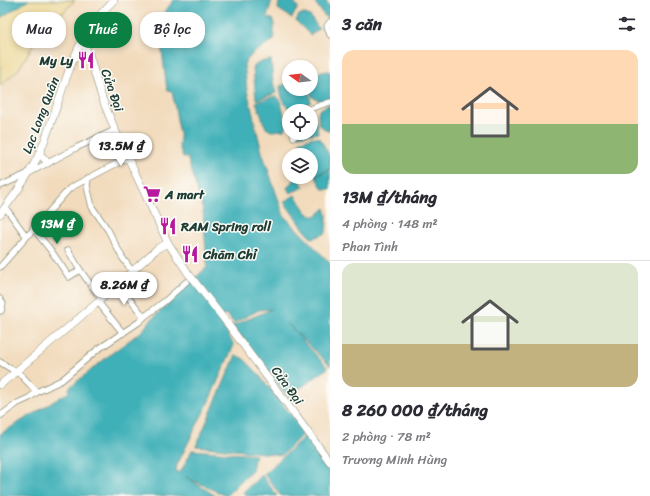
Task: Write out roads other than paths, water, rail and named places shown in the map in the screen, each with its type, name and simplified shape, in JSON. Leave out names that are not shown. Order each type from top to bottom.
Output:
[{"type":"street","name":"Lạc Long Quân","points":[[103,12],[114,0]]},
{"type":"street","points":[[330,22],[327,26],[330,34]]},
{"type":"street","name":"Lạc Long Quân","points":[[0,214],[27,174],[39,153],[70,68],[79,48]]},
{"type":"street","name":"Cửa Đại","points":[[86,48],[89,54],[102,98],[115,130],[168,244],[330,462]]},
{"type":"street","points":[[318,106],[330,102]]},
{"type":"street","points":[[0,186],[115,130]]},
{"type":"street","points":[[39,153],[48,163]]},
{"type":"street","points":[[0,267],[70,188],[127,158]]},
{"type":"street","points":[[88,178],[87,186],[92,207],[108,230],[122,257],[132,271]]},
{"type":"street","points":[[5,207],[26,236]]},
{"type":"street","points":[[33,228],[69,277],[80,270]]},
{"type":"street","points":[[0,385],[100,301],[158,248],[168,244]]},
{"type":"street","points":[[68,250],[100,301],[123,333]]},
{"type":"street","points":[[0,416],[18,403],[62,380],[97,350],[139,322],[186,282]]},
{"type":"street","points":[[118,284],[144,317]]},
{"type":"street","points":[[0,299],[3,303],[1,312]]},
{"type":"street","points":[[0,362],[21,375],[37,392]]},
{"type":"water","points":[[0,0],[29,0],[0,18]]},
{"type":"water","points":[[174,0],[272,0],[267,17],[274,20],[274,40],[253,53],[244,64],[247,90],[262,152],[284,216],[330,263],[330,366],[286,322],[328,368],[288,397],[232,326],[272,309],[259,310],[234,323],[226,314],[219,319],[234,345],[208,403],[177,465],[176,471],[180,473],[192,450],[255,455],[252,470],[226,496],[186,477],[216,496],[0,496],[0,434],[69,392],[69,388],[142,331],[151,320],[207,267],[203,210],[187,157],[183,157],[179,146],[180,137],[172,91],[167,90],[162,48],[205,48],[205,12],[164,12]]},
{"type":"water","points":[[279,0],[292,0],[298,7],[292,18],[278,9]]},
{"type":"water","points":[[313,0],[325,0],[330,7],[330,16],[327,19]]},
{"type":"water","points":[[305,14],[310,16],[319,29],[310,35],[296,21],[299,15]]},
{"type":"water","points":[[271,60],[273,82],[276,93],[257,100],[253,68],[263,61]]},
{"type":"water","points":[[330,72],[330,99],[321,101],[312,96],[318,96],[318,73]]},
{"type":"water","points":[[282,85],[282,96],[281,93],[280,86]]},
{"type":"water","points":[[275,96],[277,97],[282,107],[282,130],[271,131],[266,128],[256,102]]},
{"type":"water","points":[[282,96],[310,96],[311,102],[307,104],[286,104]]},
{"type":"water","points":[[330,104],[330,131],[319,125],[319,110]]},
{"type":"water","points":[[318,138],[320,138],[330,157],[330,169],[318,174],[318,148],[301,148],[299,142],[305,140],[318,140]]},
{"type":"water","points":[[330,170],[330,189],[323,189],[318,181],[318,175]]},
{"type":"water","points":[[290,184],[302,184],[304,187],[290,193],[287,188]]},
{"type":"water","points":[[295,195],[306,212],[312,216],[315,216],[325,208],[327,215],[326,233],[313,238],[310,237],[284,202]]},
{"type":"water","points":[[236,355],[244,359],[255,370],[305,432],[282,455],[196,446]]},
{"type":"water","points":[[305,436],[330,469],[330,496],[281,496],[264,474]]},
{"type":"water","points":[[262,475],[277,496],[246,496],[243,492]]},
{"type":"place","name":"My Ly","points":[[86,60]]},
{"type":"place","name":"A mart","points":[[152,194]]},
{"type":"place","name":"RAM Spring roll","points":[[168,226]]},
{"type":"place","name":"Chăm Chỉ","points":[[190,254]]}]
